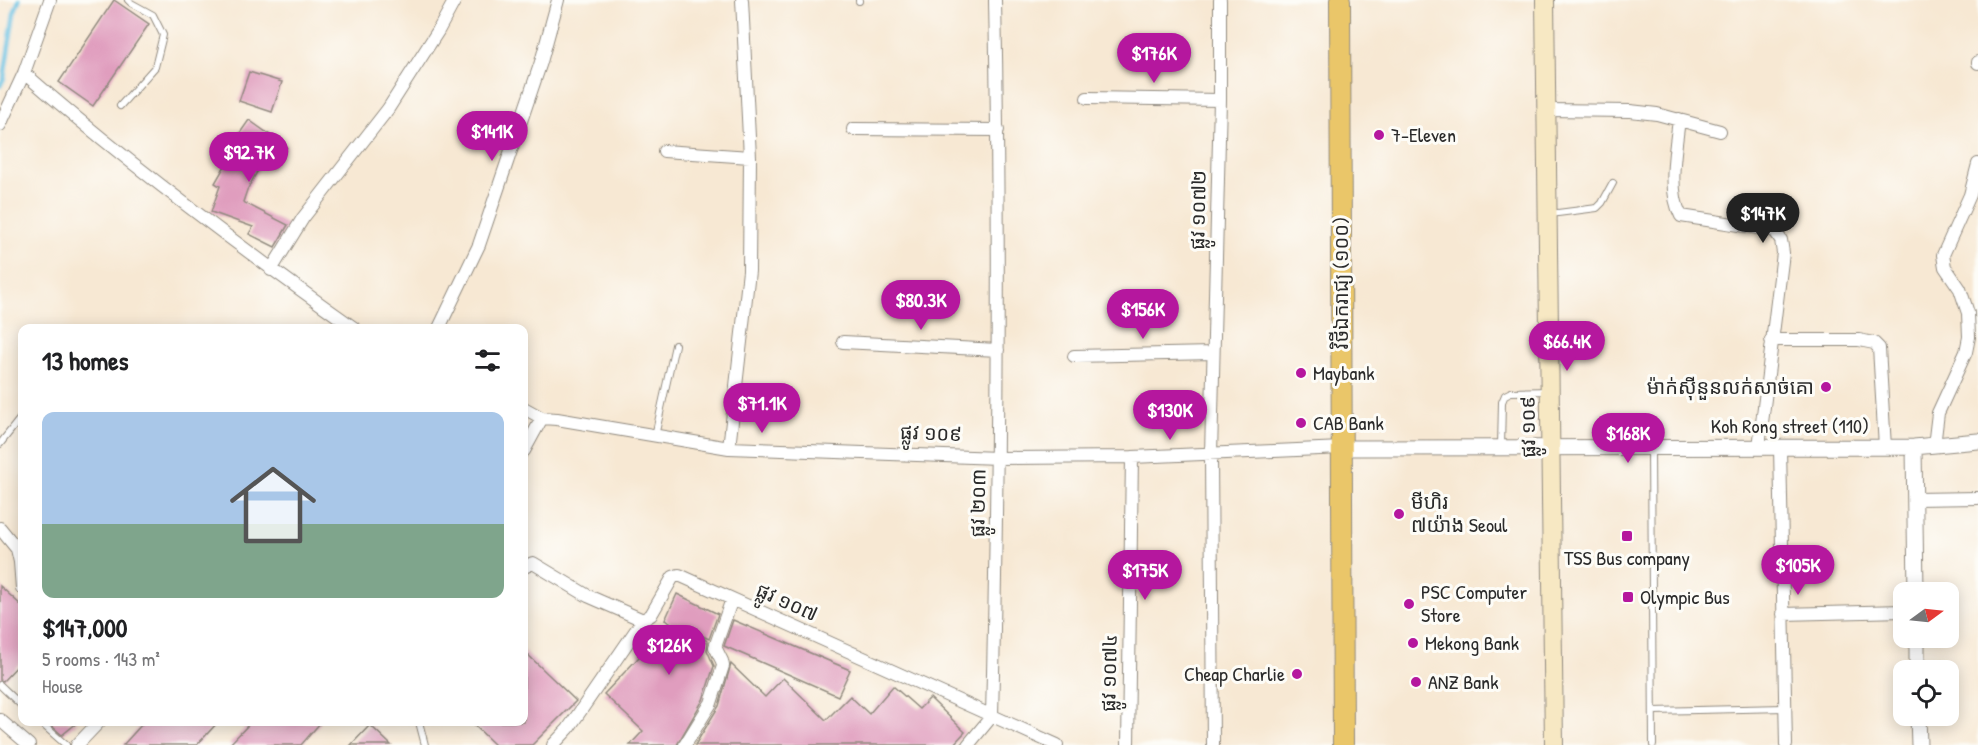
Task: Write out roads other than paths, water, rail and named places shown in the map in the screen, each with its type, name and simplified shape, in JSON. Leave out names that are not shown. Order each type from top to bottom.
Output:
[{"type":"main road","name":"វិថីឯករាជ្យ (១០០)","points":[[1340,0],[1343,745]]},
{"type":"main road","name":"ផ្លូវ ១០៩","points":[[1545,0],[1554,745]]},
{"type":"street","points":[[0,126],[24,73],[50,0]]},
{"type":"street","points":[[271,270],[303,218],[388,109],[455,0]]},
{"type":"street","points":[[441,324],[479,245],[541,62],[558,0]]},
{"type":"street","points":[[729,448],[749,271],[750,158],[742,0]]},
{"type":"street","name":"ផ្លូវ ២០៣","points":[[992,716],[998,458],[998,130],[995,0]]},
{"type":"street","name":"ផ្លូវ ១០៧២","points":[[1213,745],[1211,454],[1220,100],[1220,0]]},
{"type":"street","points":[[24,73],[91,132],[271,270],[348,324]]},
{"type":"street","points":[[1087,98],[1220,100]]},
{"type":"street","points":[[1546,110],[1630,111],[1657,114],[1720,132]]},
{"type":"street","points":[[1678,119],[1673,187],[1674,201],[1681,216],[1774,231],[1781,240],[1782,261],[1759,447]]},
{"type":"street","points":[[853,129],[998,130]]},
{"type":"street","points":[[664,151],[750,158]]},
{"type":"street","points":[[1934,446],[1938,413],[1966,352],[1969,337],[1968,314],[1960,289],[1945,267],[1943,255],[1970,195],[1978,164]]},
{"type":"street","points":[[1771,340],[1859,340],[1874,343],[1879,348],[1885,447]]},
{"type":"street","points":[[843,342],[998,350]]},
{"type":"street","points":[[1074,356],[1213,353]]},
{"type":"street","name":"ផ្លូវ ១០៩","points":[[528,410],[542,418],[729,448],[998,458],[1132,457],[1342,448]]},
{"type":"street","points":[[528,444],[542,418]]},
{"type":"street","name":"Koh Rong street (110)","points":[[1342,448],[1914,447],[1978,441]]},
{"type":"street","points":[[1780,447],[1786,745]]},
{"type":"street","points":[[1914,447],[1916,582]]},
{"type":"street","name":"ផ្លូវ ១០៧៤","points":[[1128,745],[1132,457]]},
{"type":"street","points":[[1915,499],[1978,498]]},
{"type":"street","points":[[0,528],[18,553]]},
{"type":"street","points":[[528,565],[533,563],[588,596],[643,621],[568,729],[553,745]]},
{"type":"street","name":"ផ្លូវ ១០៧","points":[[643,621],[651,615],[675,575],[679,575],[1057,745]]},
{"type":"street","points":[[685,745],[711,703],[723,666],[715,647],[732,599]]},
{"type":"street","points":[[1783,614],[1893,611]]},
{"type":"street","points":[[968,745],[992,716]]},
{"type":"street","points":[[0,720],[29,745]]},
{"type":"street","points":[[78,745],[95,726]]},
{"type":"street","points":[[1918,726],[1918,745]]},
{"type":"lane","points":[[120,106],[154,67],[163,35],[153,15],[128,0]]},
{"type":"lane","points":[[1548,214],[1596,208],[1602,203],[1613,183]]},
{"type":"lane","points":[[655,436],[675,345]]},
{"type":"lane","points":[[1502,448],[1502,402],[1505,395],[1512,392],[1550,391]]},
{"type":"lane","points":[[0,444],[18,421]]},
{"type":"lane","points":[[1651,448],[1653,745]]},
{"type":"lane","points":[[0,685],[18,702]]},
{"type":"lane","points":[[1653,711],[1785,708]]},
{"type":"lane","points":[[45,726],[66,745]]},
{"type":"lane","points":[[420,726],[425,745]]},
{"type":"waterway","points":[[0,86],[4,78],[14,13],[19,0]]},
{"type":"place","name":"7-Eleven","points":[[1379,135]]},
{"type":"place","name":"Maybank","points":[[1301,373]]},
{"type":"place","name":"ម៉ាក់សុីនួនលក់សាច់គោ","points":[[1826,387]]},
{"type":"place","name":"CAB Bank","points":[[1301,423]]},
{"type":"place","name":"មីហិរ ៧យ៉ាង Seoul","points":[[1399,514]]},
{"type":"place","name":"TSS Bus company","points":[[1627,536]]},
{"type":"place","name":"Olympic Bus","points":[[1628,597]]},
{"type":"place","name":"PSC Computer Store","points":[[1409,604]]},
{"type":"place","name":"Mekong Bank","points":[[1413,643]]},
{"type":"place","name":"Cheap Charlie","points":[[1297,674]]},
{"type":"place","name":"ANZ Bank","points":[[1416,682]]}]
